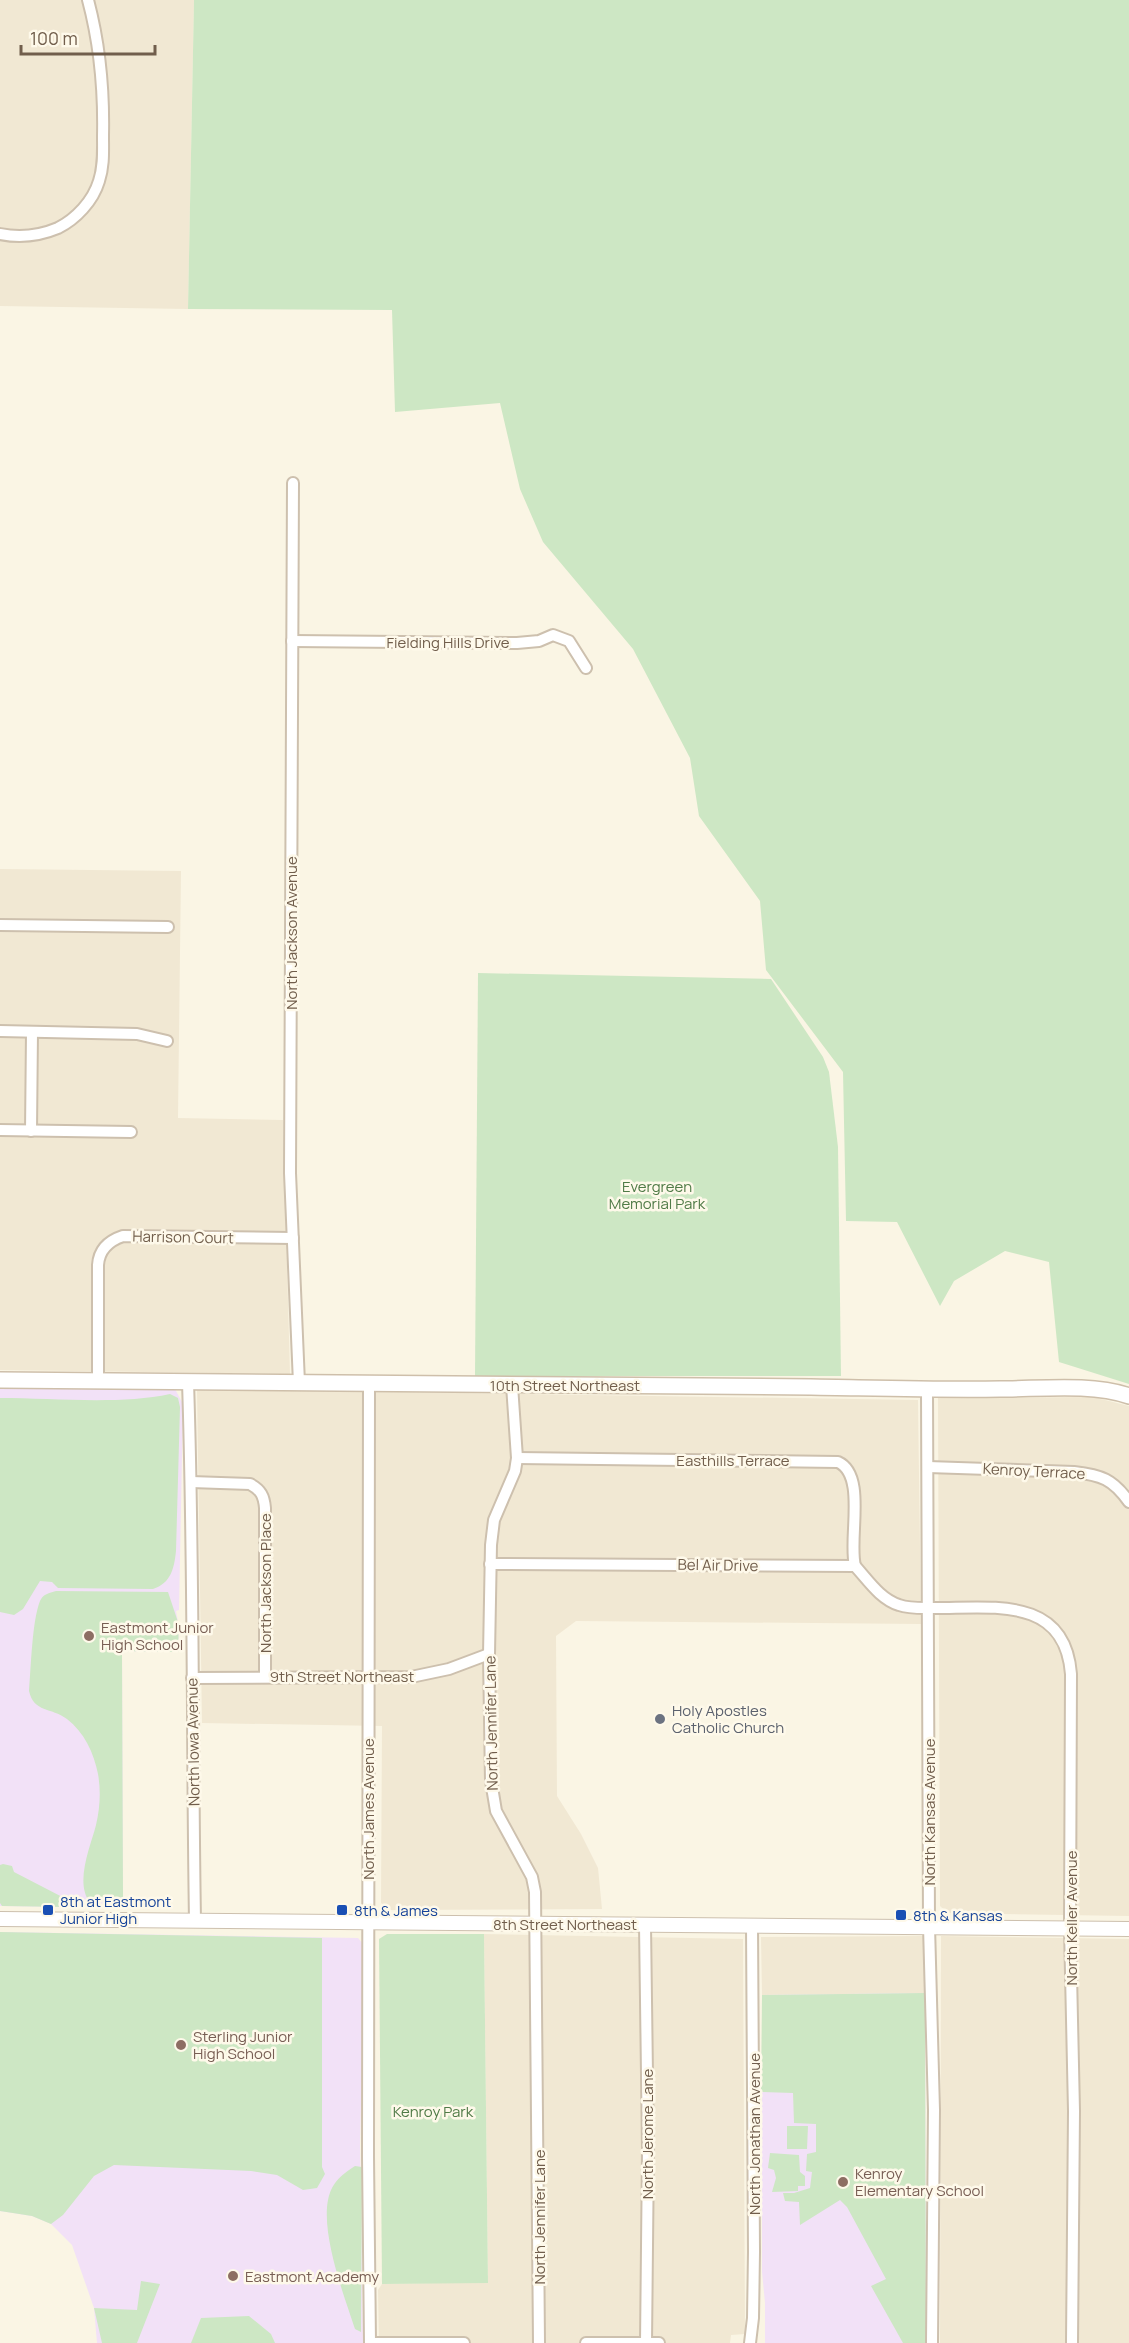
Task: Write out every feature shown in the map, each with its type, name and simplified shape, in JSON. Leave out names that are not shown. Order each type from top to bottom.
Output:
[{"type":"main road","name":"10th Street Northeast","points":[[0,1380],[927,1390],[1087,1389],[1118,1392],[1129,1396]]},
{"type":"street","points":[[0,234],[28,236],[48,232],[62,225],[83,209],[99,183],[103,158],[103,90],[88,0]]},
{"type":"street","name":"North Jackson Avenue","points":[[293,483],[290,1173],[299,1383]]},
{"type":"street","name":"Fielding Hills Drive","points":[[292,641],[517,643],[539,641],[553,635],[568,641],[586,668]]},
{"type":"street","points":[[0,925],[168,927]]},
{"type":"street","points":[[0,1031],[137,1034],[167,1041]]},
{"type":"street","points":[[31,1131],[32,1032]]},
{"type":"street","points":[[0,1130],[131,1132]]},
{"type":"street","name":"Harrison Court","points":[[98,1381],[98,1265],[99,1257],[108,1243],[123,1236],[293,1238]]},
{"type":"street","name":"North Iowa Avenue","points":[[188,1382],[195,1921]]},
{"type":"street","name":"North James Avenue","points":[[369,1383],[370,2343]]},
{"type":"street","name":"North Jennifer Lane","points":[[512,1385],[517,1458],[515,1471],[493,1526],[490,1564],[489,1654],[493,1797],[501,1825],[533,1881],[536,1924],[539,2343]]},
{"type":"street","name":"North Kansas Avenue","points":[[927,1390],[929,1926],[934,2110],[932,2343]]},
{"type":"street","name":"Easthills Terrace","points":[[517,1458],[838,1462],[848,1469],[854,1483],[853,1552],[855,1566]]},
{"type":"street","name":"Kenroy Terrace","points":[[928,1467],[1074,1472],[1096,1475],[1110,1480],[1129,1502]]},
{"type":"street","name":"North Jackson Place","points":[[191,1482],[250,1484],[257,1488],[263,1496],[265,1508],[265,1677]]},
{"type":"street","name":"Bel Air Drive","points":[[490,1564],[855,1566]]},
{"type":"street","points":[[855,1566],[890,1601],[902,1606],[929,1608]]},
{"type":"street","name":"North Keller Avenue","points":[[929,1608],[1024,1611],[1048,1623],[1059,1633],[1065,1644],[1071,1674],[1070,1928],[1074,2111],[1072,2343]]},
{"type":"street","name":"9th Street Northeast","points":[[192,1678],[369,1679],[424,1676],[489,1654]]},
{"type":"street","name":"8th Street Northeast","points":[[0,1919],[1129,1929]]},
{"type":"street","name":"North Jerome Lane","points":[[645,1925],[648,2150],[646,2343]]},
{"type":"street","name":"North Jonathan Avenue","points":[[750,2343],[753,2318],[754,2252],[752,1925]]},
{"type":"street","points":[[370,2343],[464,2343]]},
{"type":"street","points":[[586,2343],[659,2343]]},
{"type":"shaded area","points":[[0,0],[194,0],[188,309],[0,306]]},
{"type":"shaded area","points":[[0,869],[181,871],[178,1118],[283,1120],[290,1374],[0,1370]]},
{"type":"shaded area","name":"Eastmont Junior High School","points":[[0,1387],[175,1389],[183,1404],[179,1610],[176,1611],[179,1652],[122,1651],[123,1908],[107,1903],[66,1907],[0,1906]]},
{"type":"shaded area","points":[[197,1389],[918,1400],[921,1624],[576,1621],[556,1636],[557,1796],[581,1834],[598,1868],[602,1909],[390,1910],[381,1903],[382,1726],[202,1723]]},
{"type":"shaded area","points":[[1093,1397],[1129,1406],[1129,1916],[948,1913],[940,1906],[938,1398]]},
{"type":"shaded area","name":"Sterling Junior High School","points":[[0,1932],[358,1938],[365,1946],[360,2144],[363,2343],[97,2343],[94,2308],[72,2245],[51,2224],[32,2216],[0,2211]]},
{"type":"shaded area","points":[[484,1934],[743,1939],[745,2334],[731,2335],[730,2343],[379,2343],[378,2290],[382,2284],[488,2282]]},
{"type":"shaded area","points":[[924,1936],[925,1993],[762,1995],[761,1937]]},
{"type":"shaded area","points":[[941,1936],[1129,1939],[1129,2343],[940,2343]]},
{"type":"shaded area","name":"Kenroy Elementary School","points":[[925,1993],[926,2343],[765,2343],[762,2272],[762,1995]]},
{"type":"green space","points":[[194,0],[1129,0],[1129,1384],[1059,1362],[1049,1262],[1005,1251],[954,1281],[940,1306],[897,1222],[846,1221],[843,1072],[766,970],[760,901],[699,816],[690,758],[633,649],[543,542],[520,489],[500,403],[395,412],[392,310],[188,309]]},
{"type":"green space","name":"Evergreen Memorial Park","points":[[478,973],[771,979],[823,1057],[829,1072],[838,1147],[841,1376],[475,1376]]},
{"type":"green space","points":[[170,1394],[178,1398],[180,1407],[176,1551],[173,1569],[168,1579],[153,1589],[58,1588],[52,1582],[40,1581],[23,1609],[14,1615],[0,1612],[0,1398],[108,1400]]},
{"type":"green space","points":[[56,1591],[168,1592],[178,1622],[179,1652],[122,1651],[123,1897],[110,1900],[102,1898],[100,1903],[89,1901],[83,1884],[85,1863],[99,1806],[99,1780],[94,1758],[73,1724],[61,1715],[35,1703],[29,1691],[37,1610],[43,1597]]},
{"type":"green space","points":[[0,1865],[12,1866],[14,1872],[70,1901],[71,1905],[66,1907],[2,1906],[0,1903]]},
{"type":"green space","points":[[0,1932],[322,1938],[322,2167],[325,2174],[317,2188],[303,2190],[277,2175],[251,2171],[114,2165],[94,2176],[63,2215],[51,2224],[32,2216],[0,2211]]},
{"type":"green space","name":"Kenroy Park","points":[[387,1934],[484,1934],[488,2283],[382,2284],[379,1939]]},
{"type":"green space","name":"Kenroy Elementary School","points":[[925,1993],[926,2343],[903,2343],[871,2286],[886,2279],[847,2207],[840,2200],[800,2225],[799,2202],[785,2201],[783,2193],[794,2193],[810,2188],[812,2172],[806,2171],[807,2154],[816,2152],[816,2124],[794,2123],[793,2093],[761,2092],[762,1995]]},
{"type":"green space","points":[[787,2126],[808,2126],[807,2149],[787,2149]]},
{"type":"green space","points":[[770,2153],[799,2155],[800,2172],[805,2176],[805,2186],[798,2186],[798,2191],[772,2192],[776,2178],[774,2170],[768,2168]]},
{"type":"green space","points":[[355,2166],[362,2167],[361,2332],[355,2329],[338,2278],[327,2219],[332,2188],[339,2178]]},
{"type":"green space","points":[[141,2281],[160,2284],[137,2343],[102,2343],[94,2308],[137,2310]]},
{"type":"green space","points":[[249,2316],[271,2334],[275,2343],[191,2343],[201,2318]]},
{"type":"place","name":"Eastmont Junior High School","points":[[89,1636]]},
{"type":"place","name":"Holy Apostles Catholic Church","points":[[660,1719]]},
{"type":"place","name":"8th at Eastmont Junior High","points":[[48,1910]]},
{"type":"place","name":"8th & James","points":[[342,1910]]},
{"type":"place","name":"8th & Kansas","points":[[901,1915]]},
{"type":"place","name":"Sterling Junior High School","points":[[181,2045]]},
{"type":"place","name":"Kenroy Elementary School","points":[[843,2182]]},
{"type":"place","name":"Eastmont Academy","points":[[233,2276]]}]
